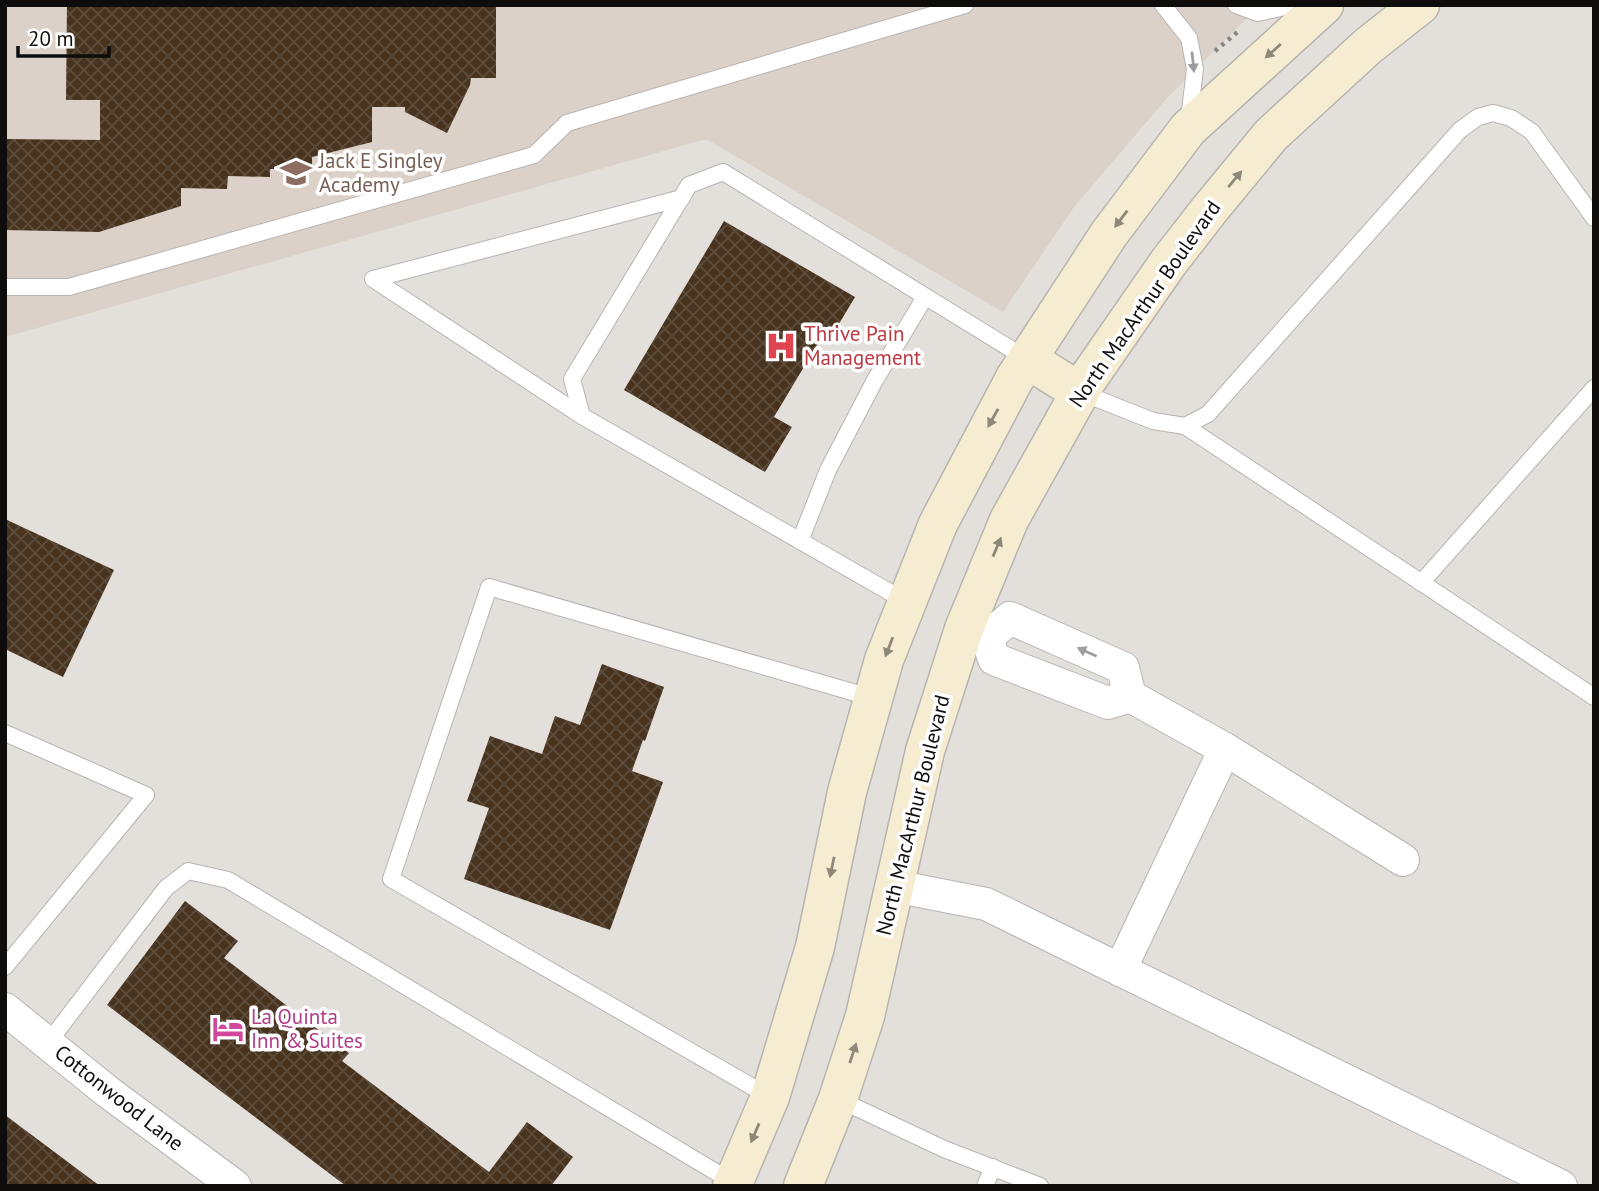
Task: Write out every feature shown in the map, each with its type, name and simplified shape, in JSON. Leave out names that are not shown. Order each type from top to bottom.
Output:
[{"type":"main road","points":[[733,1185],[770,1097],[815,947],[847,792],[884,660],[938,524],[1015,378],[1109,234],[1188,129],[1324,5]]},
{"type":"main road","name":"North MacArthur Boulevard","points":[[803,1186],[838,1099],[865,1016],[925,751],[975,633],[1009,520],[1080,392],[1168,263],[1210,209],[1272,135],[1368,46],[1420,5]]},
{"type":"main road","points":[[1027,359],[1080,392]]},
{"type":"street","points":[[1130,696],[1124,668],[1010,618],[975,633],[994,659],[1108,703],[1130,696],[1225,750],[1403,860]]},
{"type":"street","points":[[1121,970],[1225,750]]},
{"type":"street","points":[[894,886],[986,904],[1561,1186]]},
{"type":"street","name":"Cottonwood Lane","points":[[5,1009],[108,1092],[235,1186]]},
{"type":"lane","points":[[5,287],[69,287],[534,155],[568,123],[965,5]]},
{"type":"lane","points":[[1163,5],[1189,38],[1195,69],[1188,129]]},
{"type":"lane","points":[[1236,5],[1258,12],[1293,5]]},
{"type":"lane","points":[[1185,426],[1208,414],[1460,130],[1478,117],[1493,113],[1511,118],[1532,132],[1594,218]]},
{"type":"lane","points":[[582,416],[572,379],[690,185],[723,172],[1027,359]]},
{"type":"lane","points":[[682,198],[373,279],[582,416],[907,602]]},
{"type":"lane","points":[[800,541],[828,470],[875,380],[925,296]]},
{"type":"lane","points":[[1421,583],[1594,388]]},
{"type":"lane","points":[[1080,392],[1153,421],[1185,426],[1594,697]]},
{"type":"lane","points":[[770,1097],[391,878],[489,587],[873,698]]},
{"type":"lane","points":[[5,733],[146,795],[5,967]]},
{"type":"lane","points":[[48,1044],[166,888],[188,871],[228,880],[733,1185]]},
{"type":"lane","points":[[838,1099],[944,1149],[1040,1186]]},
{"type":"lane","points":[[985,1186],[993,1167]]},
{"type":"path","points":[[1211,54],[1246,26]]},
{"type":"shaded area","name":"Jack E Singley Academy","points":[[5,5],[1260,5],[1167,98],[1074,207],[1003,312],[706,139],[5,337]]},
{"type":"building","points":[[67,5],[496,5],[496,78],[471,78],[447,133],[405,112],[405,107],[372,107],[372,142],[312,157],[312,169],[270,169],[270,177],[228,176],[227,189],[181,188],[181,206],[99,232],[5,230],[5,139],[100,140],[100,100],[66,100]]},
{"type":"building","points":[[724,221],[855,297],[827,344],[820,340],[774,417],[792,427],[765,472],[624,390]]},
{"type":"building","points":[[5,519],[114,570],[63,677],[5,649]]},
{"type":"building","points":[[602,664],[664,687],[632,771],[663,782],[610,930],[464,879],[489,808],[467,801],[490,736],[542,754],[555,716],[580,725]]},
{"type":"building","name":"La Quinta Inn & Suites","points":[[185,901],[238,941],[224,958],[349,1053],[342,1061],[489,1172],[527,1122],[573,1157],[551,1186],[346,1186],[107,1005]]},
{"type":"building","points":[[5,1115],[100,1186],[5,1186]]},
{"type":"place","name":"Jack E Singley Academy","points":[[296,173]]},
{"type":"place","name":"Thrive Pain Management","points":[[781,346]]},
{"type":"place","name":"La Quinta Inn & Suites","points":[[228,1029]]}]
